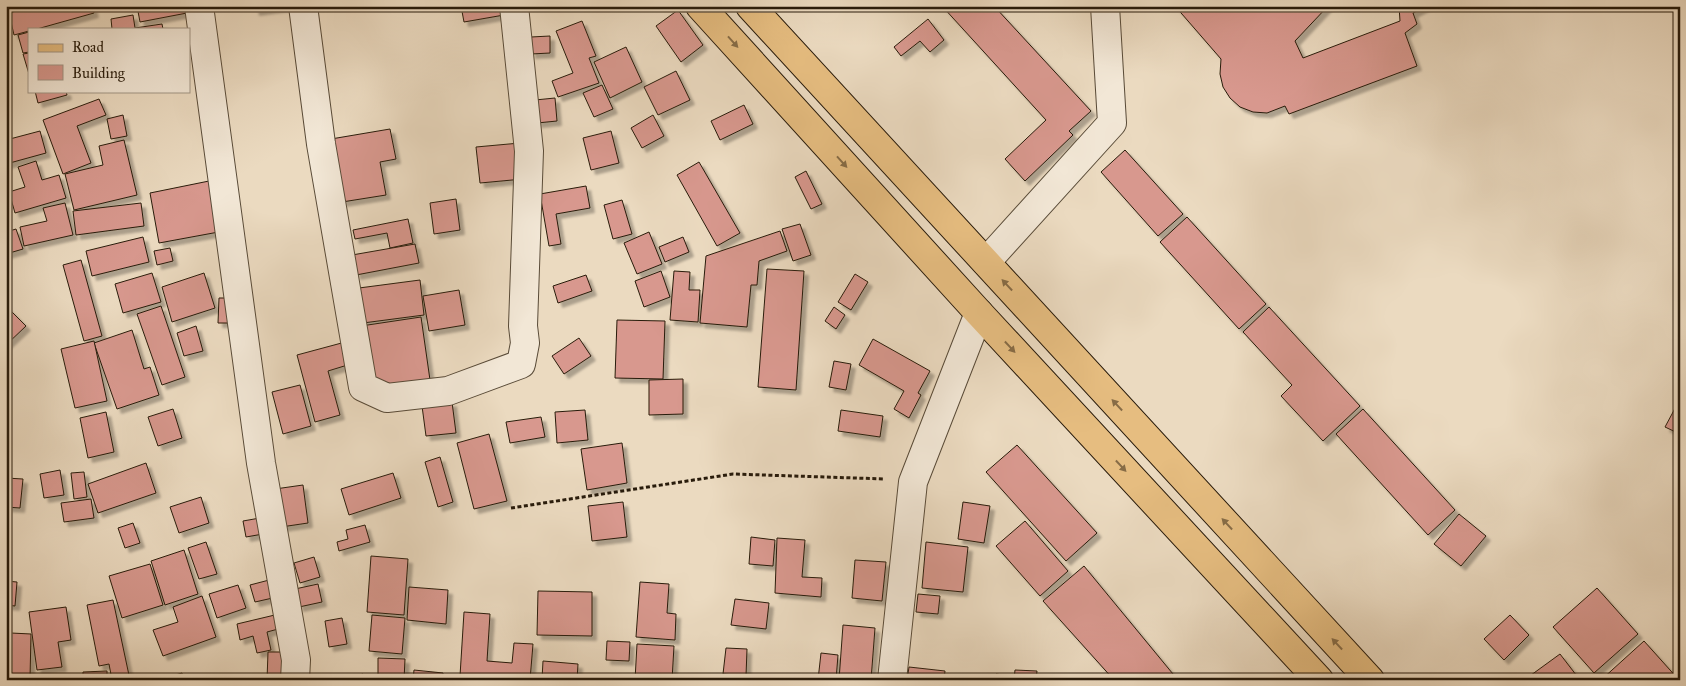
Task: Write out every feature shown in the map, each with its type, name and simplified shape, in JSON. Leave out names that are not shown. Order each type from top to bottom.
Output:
[{"type":"main road","points":[[700,6],[979,313],[1319,680]]},
{"type":"main road","points":[[750,6],[1370,680]]},
{"type":"street","points":[[199,6],[260,463],[296,660],[294,680]]},
{"type":"street","points":[[303,6],[322,144],[363,387],[387,398],[448,391],[521,364],[524,343],[529,151],[514,6]]},
{"type":"street","points":[[986,262],[1112,124],[1105,6]]},
{"type":"street","points":[[892,680],[913,482],[979,313]]},
{"type":"path","points":[[511,508],[733,474],[819,478],[858,477],[913,482]]},
{"type":"building","points":[[35,6],[92,6],[94,13],[41,28],[28,28],[28,31],[14,35],[9,13]]},
{"type":"building","points":[[137,6],[186,6],[187,13],[140,22]]},
{"type":"building","points":[[254,6],[290,6],[255,11]]},
{"type":"building","points":[[461,6],[503,6],[504,15],[464,22]]},
{"type":"building","points":[[942,6],[994,6],[1091,111],[1069,131],[1073,135],[1025,181],[1005,159],[1046,120]]},
{"type":"building","points":[[1175,6],[1328,6],[1295,41],[1303,58],[1400,21],[1399,6],[1426,6],[1413,13],[1417,24],[1405,33],[1417,66],[1289,114],[1285,106],[1267,113],[1253,112],[1240,107],[1230,98],[1223,87],[1220,74],[1221,59]]},
{"type":"building","points":[[678,10],[703,45],[681,62],[656,26]]},
{"type":"building","points":[[133,15],[135,28],[112,28],[111,19]]},
{"type":"building","points":[[928,19],[944,40],[930,52],[920,41],[901,56],[894,47]]},
{"type":"building","points":[[582,21],[596,56],[589,58],[599,83],[558,97],[552,81],[573,73],[556,31]]},
{"type":"building","points":[[162,24],[163,28],[135,28]]},
{"type":"building","points":[[28,32],[28,52],[23,53],[18,35]]},
{"type":"building","points":[[550,36],[550,53],[531,54],[531,37]]},
{"type":"building","points":[[626,47],[642,82],[610,98],[594,62]]},
{"type":"building","points":[[28,53],[28,71],[23,54]]},
{"type":"building","points":[[676,71],[690,100],[658,115],[644,87]]},
{"type":"building","points":[[602,85],[613,109],[594,117],[583,93]]},
{"type":"building","points":[[35,92],[66,92],[67,95],[38,103]]},
{"type":"building","points":[[555,98],[557,121],[537,123],[535,100]]},
{"type":"building","points":[[99,99],[106,115],[77,126],[91,163],[63,174],[43,120]]},
{"type":"building","points":[[744,105],[753,124],[720,140],[711,121]]},
{"type":"building","points":[[123,115],[127,136],[111,139],[107,119]]},
{"type":"building","points":[[653,115],[664,136],[642,148],[631,128]]},
{"type":"building","points":[[390,129],[396,159],[380,162],[386,195],[342,202],[331,139]]},
{"type":"building","points":[[40,131],[46,153],[6,164],[6,140]]},
{"type":"building","points":[[611,131],[619,163],[591,170],[583,138]]},
{"type":"building","points":[[124,140],[137,195],[74,210],[65,174],[103,165],[99,146]]},
{"type":"building","points":[[520,143],[523,179],[480,183],[476,147]]},
{"type":"building","points":[[1125,150],[1183,214],[1158,236],[1101,172]]},
{"type":"building","points":[[36,161],[42,180],[59,175],[66,198],[15,213],[9,192],[25,187],[18,167]]},
{"type":"building","points":[[699,162],[740,233],[717,246],[677,175]]},
{"type":"building","points":[[806,171],[822,204],[811,209],[795,177]]},
{"type":"building","points":[[214,180],[224,231],[159,243],[150,193]]},
{"type":"building","points":[[586,186],[590,208],[556,214],[561,244],[549,246],[540,194]]},
{"type":"building","points":[[456,199],[460,230],[434,234],[430,203]]},
{"type":"building","points":[[622,200],[632,234],[613,239],[604,205]]},
{"type":"building","points":[[65,203],[73,235],[24,246],[20,227],[47,221],[43,208]]},
{"type":"building","points":[[141,203],[144,226],[76,235],[73,211]]},
{"type":"building","points":[[1187,217],[1266,304],[1239,329],[1160,242]]},
{"type":"building","points":[[408,219],[413,243],[390,248],[387,233],[355,239],[353,230]]},
{"type":"building","points":[[800,224],[811,255],[793,261],[782,229]]},
{"type":"building","points":[[16,229],[23,249],[6,254],[6,232]]},
{"type":"building","points":[[780,231],[787,251],[759,261],[757,285],[751,285],[747,327],[700,323],[706,256]]},
{"type":"building","points":[[649,232],[662,264],[637,274],[624,243]]},
{"type":"building","points":[[143,237],[149,262],[92,276],[86,251]]},
{"type":"building","points":[[683,237],[689,252],[665,262],[659,247]]},
{"type":"building","points":[[415,244],[419,263],[356,275],[352,255]]},
{"type":"building","points":[[170,248],[173,261],[157,265],[154,251]]},
{"type":"building","points":[[81,260],[102,336],[84,341],[63,265]]},
{"type":"building","points":[[767,269],[804,271],[796,390],[758,387]]},
{"type":"building","points":[[661,271],[670,297],[644,307],[635,281]]},
{"type":"building","points":[[674,271],[690,272],[689,290],[700,290],[698,322],[670,320]]},
{"type":"building","points":[[152,273],[161,302],[123,313],[115,284]]},
{"type":"building","points":[[204,273],[215,308],[172,322],[162,287]]},
{"type":"building","points":[[855,274],[868,282],[851,310],[838,302]]},
{"type":"building","points":[[586,275],[592,291],[558,303],[553,286]]},
{"type":"building","points":[[420,280],[424,315],[363,323],[359,288]]},
{"type":"building","points":[[459,290],[465,325],[429,331],[423,296]]},
{"type":"building","points":[[219,298],[237,298],[236,323],[218,323]]},
{"type":"building","points":[[6,306],[26,326],[6,345]]},
{"type":"building","points":[[161,306],[185,377],[162,385],[137,314]]},
{"type":"building","points":[[834,307],[845,315],[836,329],[825,321]]},
{"type":"building","points":[[1269,307],[1360,406],[1323,441],[1281,396],[1292,385],[1243,332]]},
{"type":"building","points":[[421,317],[430,380],[370,389],[361,326]]},
{"type":"building","points":[[617,320],[665,321],[663,379],[615,378]]},
{"type":"building","points":[[196,326],[203,351],[184,356],[177,333]]},
{"type":"building","points":[[132,330],[144,369],[150,367],[159,395],[117,409],[94,343]]},
{"type":"building","points":[[579,338],[591,356],[564,374],[552,356]]},
{"type":"building","points":[[873,339],[930,371],[918,393],[921,395],[909,418],[894,409],[904,391],[859,365]]},
{"type":"building","points":[[94,341],[107,401],[75,408],[61,349]]},
{"type":"building","points":[[349,341],[354,363],[328,371],[340,415],[315,422],[297,355]]},
{"type":"building","points":[[834,361],[851,364],[846,390],[829,387]]},
{"type":"building","points":[[683,379],[683,414],[649,415],[649,380]]},
{"type":"building","points":[[300,385],[311,426],[283,434],[272,392]]},
{"type":"building","points":[[1680,399],[1680,434],[1665,427]]},
{"type":"building","points":[[452,402],[456,433],[426,436],[422,406]]},
{"type":"building","points":[[173,409],[182,438],[158,446],[148,417]]},
{"type":"building","points":[[1363,409],[1455,510],[1428,535],[1336,434]]},
{"type":"building","points":[[585,410],[588,440],[557,443],[555,412]]},
{"type":"building","points":[[841,410],[883,416],[880,437],[838,431]]},
{"type":"building","points":[[106,412],[114,452],[88,458],[80,418]]},
{"type":"building","points":[[541,417],[545,437],[510,443],[506,422]]},
{"type":"building","points":[[489,434],[507,501],[474,509],[457,443]]},
{"type":"building","points":[[622,443],[627,483],[587,490],[581,449]]},
{"type":"building","points":[[1017,445],[1097,533],[1066,561],[986,472]]},
{"type":"building","points":[[440,457],[453,502],[438,507],[425,462]]},
{"type":"building","points":[[146,463],[156,493],[98,513],[88,484]]},
{"type":"building","points":[[60,470],[64,495],[44,498],[40,474]]},
{"type":"building","points":[[84,472],[87,497],[74,499],[71,473]]},
{"type":"building","points":[[393,473],[401,498],[349,515],[341,489]]},
{"type":"building","points":[[6,478],[23,479],[20,508],[6,507]]},
{"type":"building","points":[[303,485],[308,523],[281,527],[275,489]]},
{"type":"building","points":[[201,497],[209,523],[179,533],[170,507]]},
{"type":"building","points":[[91,499],[94,518],[64,522],[61,503]]},
{"type":"building","points":[[623,502],[627,537],[592,541],[588,506]]},
{"type":"building","points":[[963,502],[990,506],[984,543],[958,539]]},
{"type":"building","points":[[1459,514],[1486,536],[1461,566],[1434,544]]},
{"type":"building","points":[[260,518],[263,534],[246,537],[243,521]]},
{"type":"building","points":[[1025,521],[1068,571],[1040,596],[996,546]]},
{"type":"building","points":[[133,523],[140,543],[125,548],[118,528]]},
{"type":"building","points":[[365,525],[370,542],[339,551],[337,542],[348,539],[346,530]]},
{"type":"building","points":[[751,537],[775,540],[773,566],[749,564]]},
{"type":"building","points":[[777,538],[805,540],[802,577],[822,578],[821,597],[775,593]]},
{"type":"building","points":[[206,542],[217,574],[199,579],[188,548]]},
{"type":"building","points":[[926,542],[968,547],[963,592],[922,588]]},
{"type":"building","points":[[184,550],[198,594],[165,605],[151,561]]},
{"type":"building","points":[[371,556],[408,559],[404,615],[367,612]]},
{"type":"building","points":[[314,557],[320,577],[300,583],[294,563]]},
{"type":"building","points":[[855,560],[886,562],[882,601],[852,598]]},
{"type":"building","points":[[150,564],[163,605],[122,618],[109,576]]},
{"type":"building","points":[[1084,566],[1173,674],[1153,680],[1114,680],[1043,601]]},
{"type":"building","points":[[273,579],[277,597],[255,602],[250,585]]},
{"type":"building","points":[[6,581],[17,582],[15,606],[6,605]]},
{"type":"building","points":[[640,582],[669,584],[667,613],[676,614],[675,640],[636,637]]},
{"type":"building","points":[[318,584],[322,602],[299,607],[295,589]]},
{"type":"building","points":[[238,585],[246,608],[217,618],[209,594]]},
{"type":"building","points":[[409,587],[448,590],[446,624],[407,620]]},
{"type":"building","points":[[1597,588],[1638,634],[1594,673],[1553,627]]},
{"type":"building","points":[[538,591],[592,592],[592,636],[537,635]]},
{"type":"building","points":[[918,594],[940,596],[938,614],[916,612]]},
{"type":"building","points":[[202,596],[216,637],[163,656],[153,630],[178,622],[173,607]]},
{"type":"building","points":[[735,599],[769,603],[766,629],[731,625]]},
{"type":"building","points":[[113,600],[130,680],[112,680],[109,664],[99,666],[87,605]]},
{"type":"building","points":[[66,607],[71,640],[58,642],[62,667],[37,670],[29,612]]},
{"type":"building","points":[[464,612],[490,614],[487,661],[512,663],[514,643],[533,644],[530,680],[460,676]]},
{"type":"building","points":[[279,614],[282,628],[267,632],[271,650],[257,653],[253,636],[240,640],[237,624]]},
{"type":"building","points":[[372,615],[405,618],[402,654],[369,651]]},
{"type":"building","points":[[1510,615],[1529,635],[1504,660],[1484,639]]},
{"type":"building","points":[[342,618],[347,644],[329,647],[325,621]]},
{"type":"building","points":[[843,625],[875,628],[871,680],[839,680]]},
{"type":"building","points":[[11,633],[31,634],[30,678],[10,678]]},
{"type":"building","points":[[607,641],[630,642],[629,661],[606,660]]},
{"type":"building","points":[[1644,641],[1679,680],[1601,680]]},
{"type":"building","points":[[637,644],[674,646],[672,680],[635,680]]},
{"type":"building","points":[[726,648],[747,649],[746,676],[723,674]]},
{"type":"building","points":[[268,652],[286,652],[285,680],[267,680]]},
{"type":"building","points":[[821,653],[838,655],[836,680],[818,680]]},
{"type":"building","points":[[1560,654],[1580,680],[1529,680],[1527,678]]},
{"type":"building","points":[[378,658],[405,659],[404,680],[378,680]]},
{"type":"building","points":[[543,661],[578,664],[577,680],[542,679]]},
{"type":"building","points":[[909,667],[945,671],[944,680],[907,680]]},
{"type":"building","points":[[414,670],[443,673],[443,680],[413,680]]},
{"type":"building","points":[[1015,670],[1037,671],[1036,680],[1014,680]]},
{"type":"building","points":[[107,671],[107,680],[83,680],[83,672]]},
{"type":"building","points":[[182,673],[184,680],[159,680]]},
{"type":"building","points":[[363,674],[365,680],[348,680],[348,678]]},
{"type":"building","points":[[996,674],[1010,676],[1010,680],[995,680]]}]
